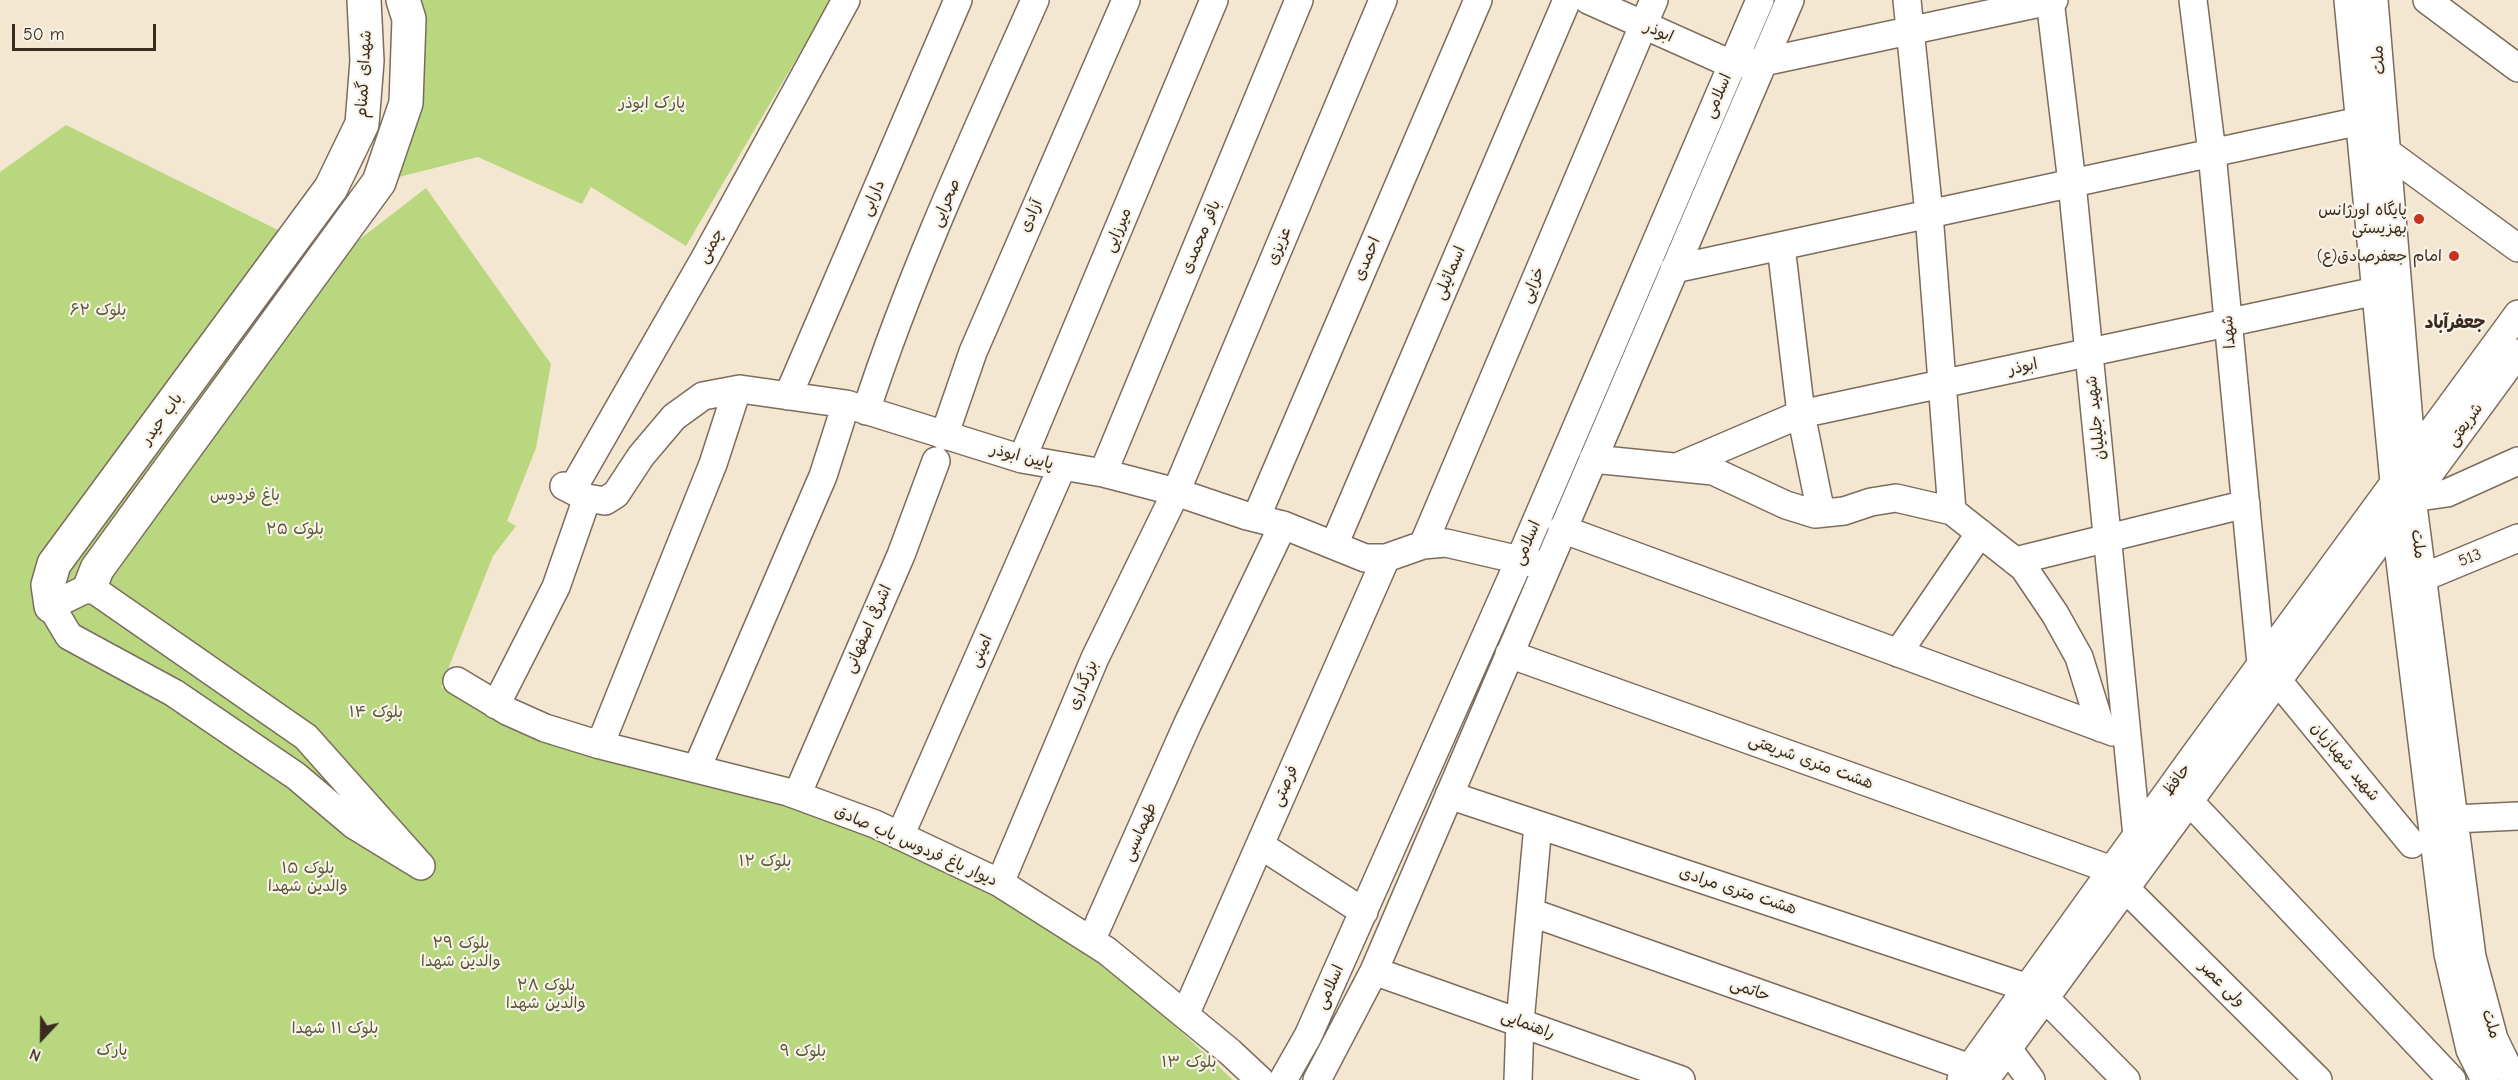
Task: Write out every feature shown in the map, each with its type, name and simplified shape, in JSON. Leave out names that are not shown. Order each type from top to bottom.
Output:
[{"type":"main road","name":"شهدای گمنام","points":[[296,239],[331,188],[362,124],[367,61],[364,0]]},
{"type":"main road","points":[[90,587],[97,569],[379,182],[406,103],[409,19],[403,0]]},
{"type":"main road","name":"باب حیدر","points":[[51,606],[48,585],[54,564],[296,239]]},
{"type":"street","name":"چمنی","points":[[496,705],[556,587],[574,491],[846,0]]},
{"type":"street","name":"دارابی","points":[[788,396],[958,0]]},
{"type":"street","name":"صحرایی","points":[[697,768],[823,476],[887,346],[943,208],[1035,0]]},
{"type":"street","name":"آزادی","points":[[940,448],[973,352],[1126,0]]},
{"type":"street","name":"میرزایی","points":[[1022,459],[1214,0]]},
{"type":"street","name":"باقر محمدی","points":[[1103,473],[1299,0]]},
{"type":"street","name":"عزیزی","points":[[1176,492],[1383,0]]},
{"type":"street","name":"احمدی","points":[[1256,518],[1478,0]]},
{"type":"street","name":"اسمائیلی","points":[[1334,545],[1567,0]]},
{"type":"street","name":"ابوذر","points":[[1588,0],[1731,64]]},
{"type":"street","name":"خزایی","points":[[1423,545],[1654,0]]},
{"type":"street","name":"اسلامی","points":[[1283,1080],[1308,1036],[1520,559],[1760,0]]},
{"type":"street","name":"اسلامی","points":[[1317,1080],[1374,971],[1790,0]]},
{"type":"street","points":[[1907,0],[1929,214],[1952,511]]},
{"type":"street","points":[[1731,64],[1763,62],[2051,0]]},
{"type":"street","name":"شهید جلیلیان","points":[[2051,0],[2072,183],[2137,836]]},
{"type":"street","name":"شهدا","points":[[2193,0],[2212,153],[2246,504],[2269,672]]},
{"type":"street","name":"ملت","points":[[2348,0],[2376,291],[2403,490],[2448,954],[2470,1050],[2485,1080]]},
{"type":"street","name":"ملت","points":[[2374,0],[2412,458],[2403,490]]},
{"type":"street","points":[[2427,0],[2518,68]]},
{"type":"street","points":[[1674,269],[2360,121]]},
{"type":"street","points":[[2386,152],[2518,249]]},
{"type":"street","points":[[296,239],[323,258]]},
{"type":"street","points":[[1781,246],[1801,414],[1821,513]]},
{"type":"street","name":"ابوذر","points":[[1677,467],[1801,414],[2376,291]]},
{"type":"street","name":"شریعتی","points":[[2412,458],[2518,314]]},
{"type":"street","name":"شریعتی","points":[[2403,490],[2518,353]]},
{"type":"street","points":[[600,745],[712,464],[737,390]]},
{"type":"street","name":"پایین ابوذر","points":[[574,491],[605,501],[616,494],[641,456],[674,417],[703,396],[737,390],[856,407],[940,448],[1103,473],[1176,492],[1283,525],[1365,558],[1386,558],[1423,545],[1446,543],[1546,567]]},
{"type":"street","name":"اشرفی اصفهانی","points":[[797,795],[901,555],[940,448]]},
{"type":"street","points":[[1593,459],[1713,471],[1786,505],[1821,513],[1844,511],[1871,502],[1896,498],[1952,511],[2024,568],[2055,614],[2079,657],[2101,728]]},
{"type":"street","points":[[2403,490],[2447,493],[2518,461]]},
{"type":"street","name":"امینی","points":[[900,836],[1062,467]]},
{"type":"street","name":"حافظ","points":[[2119,879],[2137,836],[2395,520],[2403,490]]},
{"type":"street","name":"حافظ","points":[[1972,1076],[2119,879],[2189,801],[2269,672],[2403,490]]},
{"type":"street","name":"بزرگداری","points":[[1000,883],[1095,658],[1176,492]]},
{"type":"street","points":[[2015,561],[2246,504]]},
{"type":"street","name":"ملت","points":[[2395,520],[2412,580],[2454,819],[2472,957],[2494,1039],[2514,1080]]},
{"type":"street","name":"طهماسبی","points":[[1091,941],[1188,723],[1283,525]]},
{"type":"street","points":[[1562,529],[2127,737]]},
{"type":"street","points":[[1898,653],[1980,533]]},
{"type":"street","name":"513","points":[[2412,580],[2518,538]]},
{"type":"street","name":"فرصتی","points":[[1185,1015],[1386,558]]},
{"type":"street","points":[[90,587],[306,737],[421,866],[354,825],[296,776],[174,693],[69,636],[51,606],[90,587]]},
{"type":"street","name":"هشت متری شریعتی","points":[[1509,654],[2119,879]]},
{"type":"street","name":"شهید شهبازیان","points":[[2269,672],[2412,844]]},
{"type":"street","name":"دیوار باغ فردوس باب صادق","points":[[457,681],[496,705],[545,728],[600,745],[797,795],[900,836],[1000,883],[1091,941],[1185,1015],[1260,1080]]},
{"type":"street","name":"هشت متری مرادی","points":[[1449,795],[2036,993]]},
{"type":"street","points":[[2189,801],[2452,1080]]},
{"type":"street","points":[[2454,819],[2518,816]]},
{"type":"street","points":[[1518,1080],[1520,1022],[1538,825]]},
{"type":"street","points":[[1260,845],[1364,912]]},
{"type":"street","name":"ولی عصر","points":[[2119,879],[2318,1080]]},
{"type":"street","name":"حاتمی","points":[[1530,912],[1972,1076]]},
{"type":"street","name":"راهنمایی","points":[[1374,971],[1681,1080]]},
{"type":"street","points":[[2036,993],[2126,1080]]},
{"type":"street","name":"حافظ","points":[[1972,1076],[2008,1049],[2036,993]]},
{"type":"street","points":[[2008,1049],[2031,1080]]},
{"type":"green space","name":"پارک ابوذر","points":[[407,0],[831,0],[686,246],[591,187],[582,204],[478,157],[391,179]]},
{"type":"green space","name":"باغ فردوس","points":[[66,125],[294,238],[329,263],[426,188],[551,364],[536,448],[507,521],[516,526],[493,556],[441,687],[599,759],[816,810],[975,884],[1079,945],[1143,996],[1233,1080],[0,1080],[0,172]]},
{"type":"place","name":"پایگاه اورژانس بهزیستی","points":[[2419,219]]},
{"type":"place","name":"امام جعفرصادق(ع)","points":[[2454,256]]},
{"type":"district","name":"جعفرآباد","points":[[2455,323]]},
{"type":"park label","name":"بلوک ۶۲","points":[[98,310]]},
{"type":"park label","name":"بلوک ۲۵","points":[[295,529]]},
{"type":"park label","name":"بلوک ۱۴","points":[[376,712]]},
{"type":"park label","name":"بلوک ۱۲","points":[[765,861]]},
{"type":"park label","name":"بلوک ۱۵ والدین شهدا","points":[[308,877]]},
{"type":"park label","name":"بلوک ۲۹ والدین شهدا","points":[[461,952]]},
{"type":"park label","name":"بلوک ۲۸ والدین شهدا","points":[[546,994]]},
{"type":"park label","name":"بلوک ۱۱ شهدا","points":[[335,1028]]},
{"type":"park label","name":"پارک","points":[[112,1050]]},
{"type":"park label","name":"بلوک ۹","points":[[803,1051]]},
{"type":"park label","name":"بلوک ۱۳","points":[[1189,1062]]}]
